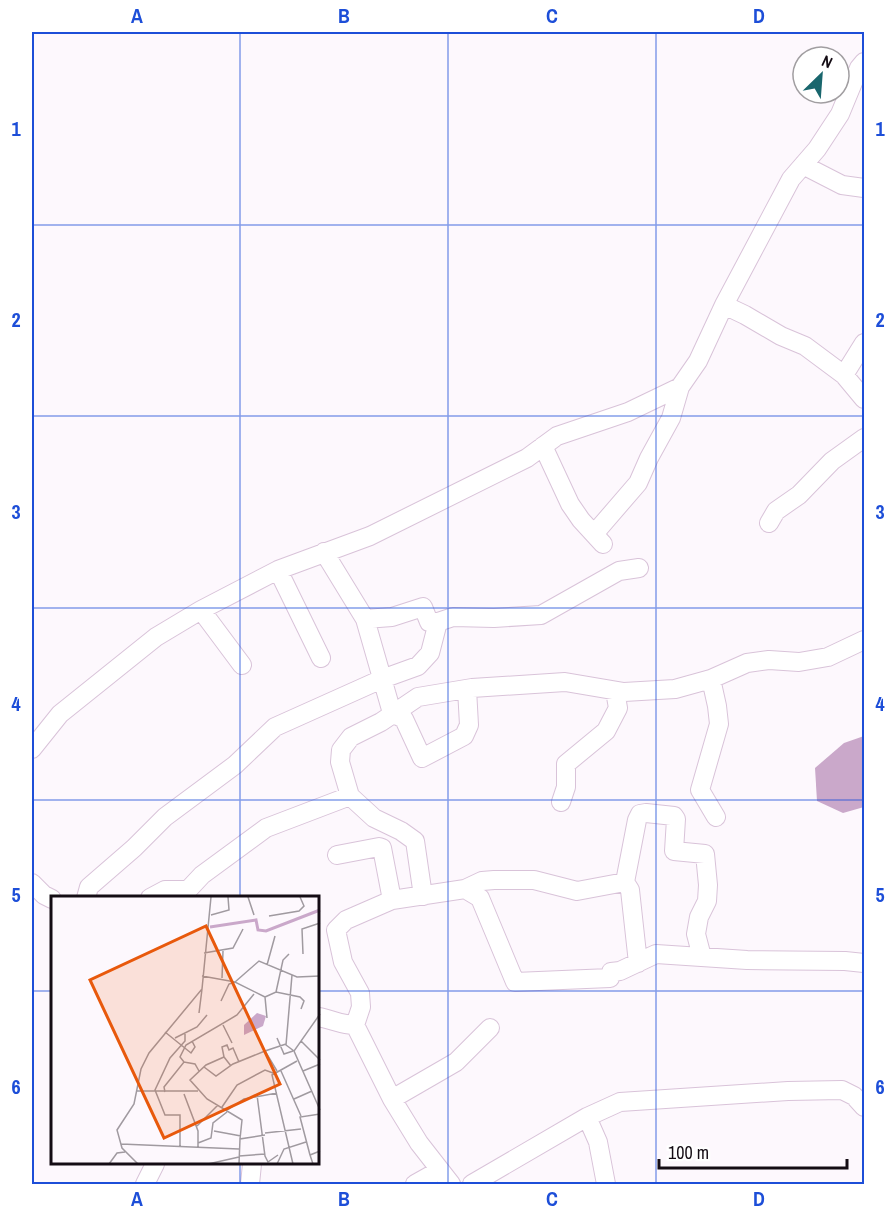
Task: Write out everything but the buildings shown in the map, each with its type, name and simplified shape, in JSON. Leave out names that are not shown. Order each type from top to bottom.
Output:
[{"type":"street","points":[[543,446],[570,504],[598,539],[638,483],[671,418],[680,387],[698,361],[724,305],[791,179],[817,149],[840,114],[859,68],[864,62]]},
{"type":"street","points":[[803,165],[842,185],[864,188]]},
{"type":"street","points":[[724,305],[781,336],[805,346],[844,375],[864,399]]},
{"type":"street","points":[[844,375],[864,343]]},
{"type":"street","points":[[32,749],[60,714],[156,637],[201,610],[278,570],[370,536],[527,458],[557,436],[628,412],[680,387]]},
{"type":"street","points":[[769,523],[776,511],[799,495],[832,461],[864,438]]},
{"type":"street","points":[[324,552],[365,619],[392,713],[404,719],[422,758],[464,736],[469,725],[467,689]]},
{"type":"street","points":[[365,619],[392,617],[423,607],[429,622],[438,622],[453,617],[494,618],[541,615],[619,571],[639,568]]},
{"type":"street","points":[[278,570],[321,658]]},
{"type":"street","points":[[201,610],[242,665]]},
{"type":"street","points":[[87,896],[89,887],[134,848],[165,817],[235,765],[275,727],[382,679],[418,666],[430,653],[438,622]]},
{"type":"street","points":[[423,896],[415,841],[361,808],[350,796],[340,762],[341,750],[351,737],[381,722],[418,697],[467,689],[565,682],[624,692],[675,689],[711,679],[747,663],[769,660],[799,662],[828,657],[864,640]]},
{"type":"street","points":[[711,679],[719,724],[700,790],[716,817]]},
{"type":"street","points":[[561,802],[566,787],[566,764],[606,731],[618,708],[615,691]]},
{"type":"street","points":[[154,896],[165,890],[188,890],[202,875],[266,828],[350,796]]},
{"type":"street","points":[[638,963],[630,890],[625,882],[637,820],[640,814],[646,813],[674,816],[676,819],[675,851],[705,854],[707,901],[699,917],[696,934],[702,957]]},
{"type":"street","points":[[337,855],[382,848],[392,900]]},
{"type":"street","points":[[415,1185],[445,1177],[419,1143],[392,1099],[355,1025],[361,1007],[360,993],[343,962],[336,930],[346,920],[392,900],[465,889],[482,881],[534,880],[576,891],[625,882]]},
{"type":"street","points":[[32,884],[51,898]]},
{"type":"street","points":[[465,889],[480,898],[514,982],[610,978],[610,972],[620,971],[656,954],[747,960],[864,963]]},
{"type":"street","points":[[320,1017],[346,1025],[355,1025]]},
{"type":"street","points":[[392,1099],[456,1062],[490,1028]]},
{"type":"street","points":[[472,1185],[587,1117],[620,1102],[788,1091],[842,1090],[854,1096],[864,1107]]},
{"type":"street","points":[[587,1117],[598,1142],[606,1185]]},
{"type":"street","points":[[145,1185],[155,1165]]},
{"type":"street","points":[[250,1185],[252,1165]]},
{"type":"shaded area","points":[[864,736],[864,807],[843,813],[817,801],[815,768],[844,743]]}]
